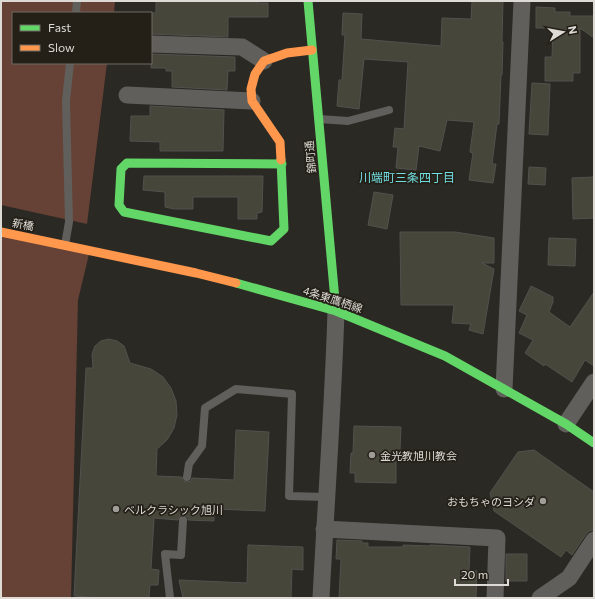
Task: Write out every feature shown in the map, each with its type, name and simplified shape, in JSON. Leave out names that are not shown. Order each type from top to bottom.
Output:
[{"type":"street","name":"錦町通","points":[[308,1],[336,311]]},
{"type":"street","points":[[504,388],[522,1]]},
{"type":"street","points":[[152,44],[242,47],[264,61]]},
{"type":"street","points":[[282,164],[127,163],[120,169],[119,205],[124,212],[271,241],[284,229],[282,164],[280,142],[252,101],[251,89],[255,74],[264,61],[287,53],[312,50]]},
{"type":"street","points":[[127,95],[252,101]]},
{"type":"street","name":"新橋","points":[[1,232],[41,240]]},
{"type":"street","name":"4条東鷹栖線","points":[[41,240],[196,273],[336,311],[445,356],[566,424],[594,443]]},
{"type":"street","points":[[321,598],[336,311]]},
{"type":"street","points":[[566,424],[594,382]]},
{"type":"street","points":[[324,528],[497,538],[495,598]]},
{"type":"street","points":[[540,598],[569,578],[594,540]]},
{"type":"lane","points":[[76,12],[77,1]]},
{"type":"lane","points":[[65,245],[70,222],[66,101],[70,64]]},
{"type":"lane","points":[[318,119],[348,121],[389,110]]},
{"type":"lane","points":[[187,477],[189,464],[202,446],[205,408],[236,389],[292,394],[289,496],[326,497]]},
{"type":"lane","points":[[170,598],[165,554],[181,555],[183,520]]},
{"type":"shaded area","points":[[1,1],[115,1],[114,12],[12,12],[12,64],[107,64],[87,224],[1,205]]},
{"type":"shaded area","points":[[1,234],[90,250],[78,300],[71,598],[1,598]]},
{"type":"building","points":[[156,1],[257,1],[257,3],[268,3],[268,17],[228,17],[228,37],[152,34],[152,13],[156,13]]},
{"type":"building","points":[[472,1],[503,1],[502,75],[499,124],[497,124],[492,164],[496,164],[493,183],[469,180],[473,153],[470,152],[474,122],[447,120],[440,151],[419,146],[416,170],[396,168],[398,147],[393,147],[395,128],[404,129],[408,62],[364,59],[359,109],[337,106],[339,80],[342,80],[345,35],[342,35],[343,13],[362,14],[361,39],[441,46],[442,18],[471,19]]},
{"type":"building","points":[[536,7],[555,8],[555,12],[570,12],[570,16],[594,16],[594,38],[580,28],[580,73],[573,73],[573,81],[545,81],[545,57],[552,57],[553,28],[536,28]]},
{"type":"building","points":[[152,54],[235,57],[235,71],[228,71],[227,90],[172,87],[172,71],[166,71],[166,68],[151,68]]},
{"type":"building","points":[[532,83],[550,84],[548,135],[529,134]]},
{"type":"building","points":[[150,106],[224,110],[223,151],[160,151],[160,142],[130,141],[131,116],[150,116]]},
{"type":"building","points":[[529,167],[546,168],[545,185],[528,184]]},
{"type":"building","points":[[144,176],[263,176],[262,212],[257,213],[257,219],[238,219],[238,197],[193,197],[193,209],[174,209],[165,207],[165,192],[143,190]]},
{"type":"building","points":[[594,177],[594,218],[573,219],[572,178]]},
{"type":"building","points":[[374,192],[393,195],[387,229],[368,225]]},
{"type":"building","points":[[400,232],[455,232],[494,238],[494,263],[482,263],[494,269],[483,334],[469,330],[471,324],[452,323],[454,305],[401,305]]},
{"type":"building","points":[[549,238],[576,239],[575,266],[548,265]]},
{"type":"building","points":[[531,286],[553,297],[553,302],[549,312],[570,327],[594,292],[594,366],[585,360],[572,382],[525,353],[533,340],[519,333],[527,315],[519,311]]},
{"type":"building","name":"ベルクラシック旭川","points":[[109,339],[117,341],[124,346],[130,363],[151,369],[163,377],[171,388],[176,401],[177,415],[174,428],[167,440],[157,449],[156,476],[182,477],[183,481],[187,482],[191,481],[192,478],[234,480],[236,430],[269,432],[265,511],[214,509],[214,521],[188,520],[188,517],[184,515],[180,515],[178,520],[154,518],[151,569],[159,570],[158,585],[150,585],[149,598],[103,598],[74,596],[86,368],[93,368],[92,354],[95,346],[101,341]]},
{"type":"building","name":"金光教旭川教会","points":[[354,426],[401,427],[400,450],[396,450],[396,483],[355,482],[355,473],[350,473],[351,453],[353,453]]},
{"type":"building","name":"おもちゃのヨシダ","points":[[534,450],[594,492],[594,530],[589,531],[586,534],[572,555],[566,550],[561,557],[494,511],[490,493],[518,452]]},
{"type":"building","points":[[337,540],[362,541],[362,543],[368,543],[368,547],[430,545],[470,547],[469,571],[477,571],[476,598],[339,598],[341,559],[336,559]]},
{"type":"building","points":[[248,545],[303,547],[303,570],[292,569],[291,598],[183,598],[179,580],[247,583]]},
{"type":"building","points":[[506,554],[527,554],[527,581],[506,581]]},
{"type":"traffic: fast","points":[[308,1],[336,311]]},
{"type":"traffic: fast","points":[[281,160],[284,229],[271,241],[124,212],[119,205],[121,169],[127,163],[282,164]]},
{"type":"traffic: fast","points":[[236,283],[336,311],[445,356],[566,424],[594,443]]},
{"type":"traffic: slow","points":[[281,160],[280,142],[252,101],[251,89],[255,74],[264,61],[287,53],[312,50]]},
{"type":"traffic: slow","points":[[1,232],[196,273],[236,283]]},
{"type":"place","name":"金光教旭川教会","points":[[372,455]]},
{"type":"place","name":"おもちゃのヨシダ","points":[[543,501]]},
{"type":"place","name":"ベルクラシック旭川","points":[[116,509]]},
{"type":"district","name":"川端町三条四丁目","points":[[407,177]]}]
